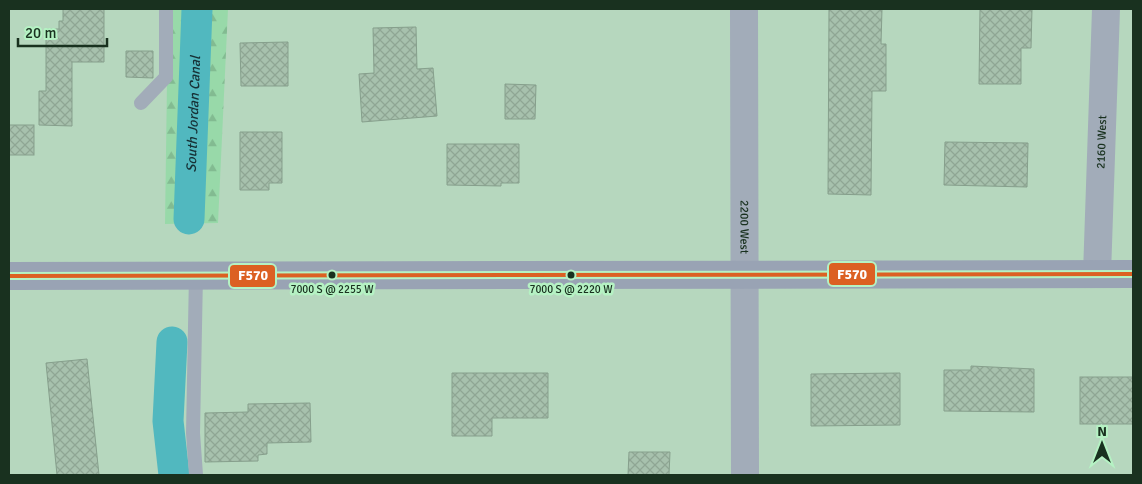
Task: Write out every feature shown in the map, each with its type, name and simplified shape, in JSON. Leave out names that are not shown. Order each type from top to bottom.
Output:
[{"type":"main road","points":[[9,276],[744,273],[1133,274]]},
{"type":"street","name":"2200 West","points":[[744,9],[745,475]]},
{"type":"street","name":"2160 West","points":[[1096,274],[1106,9]]},
{"type":"lane","points":[[141,103],[166,77],[166,9]]},
{"type":"lane","points":[[196,274],[193,433],[196,475]]},
{"type":"green space","points":[[168,9],[228,9],[218,223],[165,224]]},
{"type":"building","points":[[63,9],[104,9],[104,62],[72,62],[72,126],[39,125],[39,91],[46,91],[46,29],[59,29],[59,21],[63,21]]},
{"type":"building","points":[[829,9],[882,9],[881,44],[886,44],[886,91],[872,91],[871,195],[828,194]]},
{"type":"building","points":[[980,9],[1032,9],[1031,48],[1021,48],[1021,84],[979,84]]},
{"type":"building","points":[[416,27],[417,69],[433,68],[437,116],[362,122],[359,74],[374,73],[373,28]]},
{"type":"building","points":[[288,42],[288,86],[241,86],[240,43]]},
{"type":"building","points":[[126,51],[153,51],[153,78],[126,77]]},
{"type":"building","points":[[505,84],[536,85],[535,119],[505,119]]},
{"type":"building","points":[[9,125],[34,125],[34,155],[9,155]]},
{"type":"building","points":[[240,132],[282,132],[282,183],[269,183],[269,190],[240,190]]},
{"type":"building","points":[[945,142],[1028,143],[1027,187],[944,185]]},
{"type":"building","points":[[447,144],[519,144],[519,183],[501,183],[501,186],[447,185]]},
{"type":"building","points":[[87,359],[99,475],[57,475],[46,363]]},
{"type":"building","points":[[971,366],[1034,369],[1034,412],[944,411],[944,370],[971,370]]},
{"type":"building","points":[[452,373],[548,373],[548,418],[492,418],[492,436],[452,436]]},
{"type":"building","points":[[900,373],[900,425],[811,426],[811,374]]},
{"type":"building","points":[[1080,377],[1133,377],[1133,424],[1080,424]]},
{"type":"building","points":[[310,403],[311,442],[267,443],[267,454],[258,455],[258,461],[205,462],[205,413],[248,412],[248,404]]},
{"type":"building","points":[[629,452],[670,452],[669,475],[628,475]]},
{"type":"waterway","name":"South Jordan Canal","points":[[189,219],[197,9]]},
{"type":"waterway","name":"South Jordan Canal","points":[[172,342],[168,421],[174,475]]},
{"type":"transit line","name":"F570","points":[[9,276],[1133,274]]},
{"type":"place","name":"7000 S @ 2255 W","points":[[332,275]]},
{"type":"place","name":"7000 S @ 2220 W","points":[[571,275]]}]
